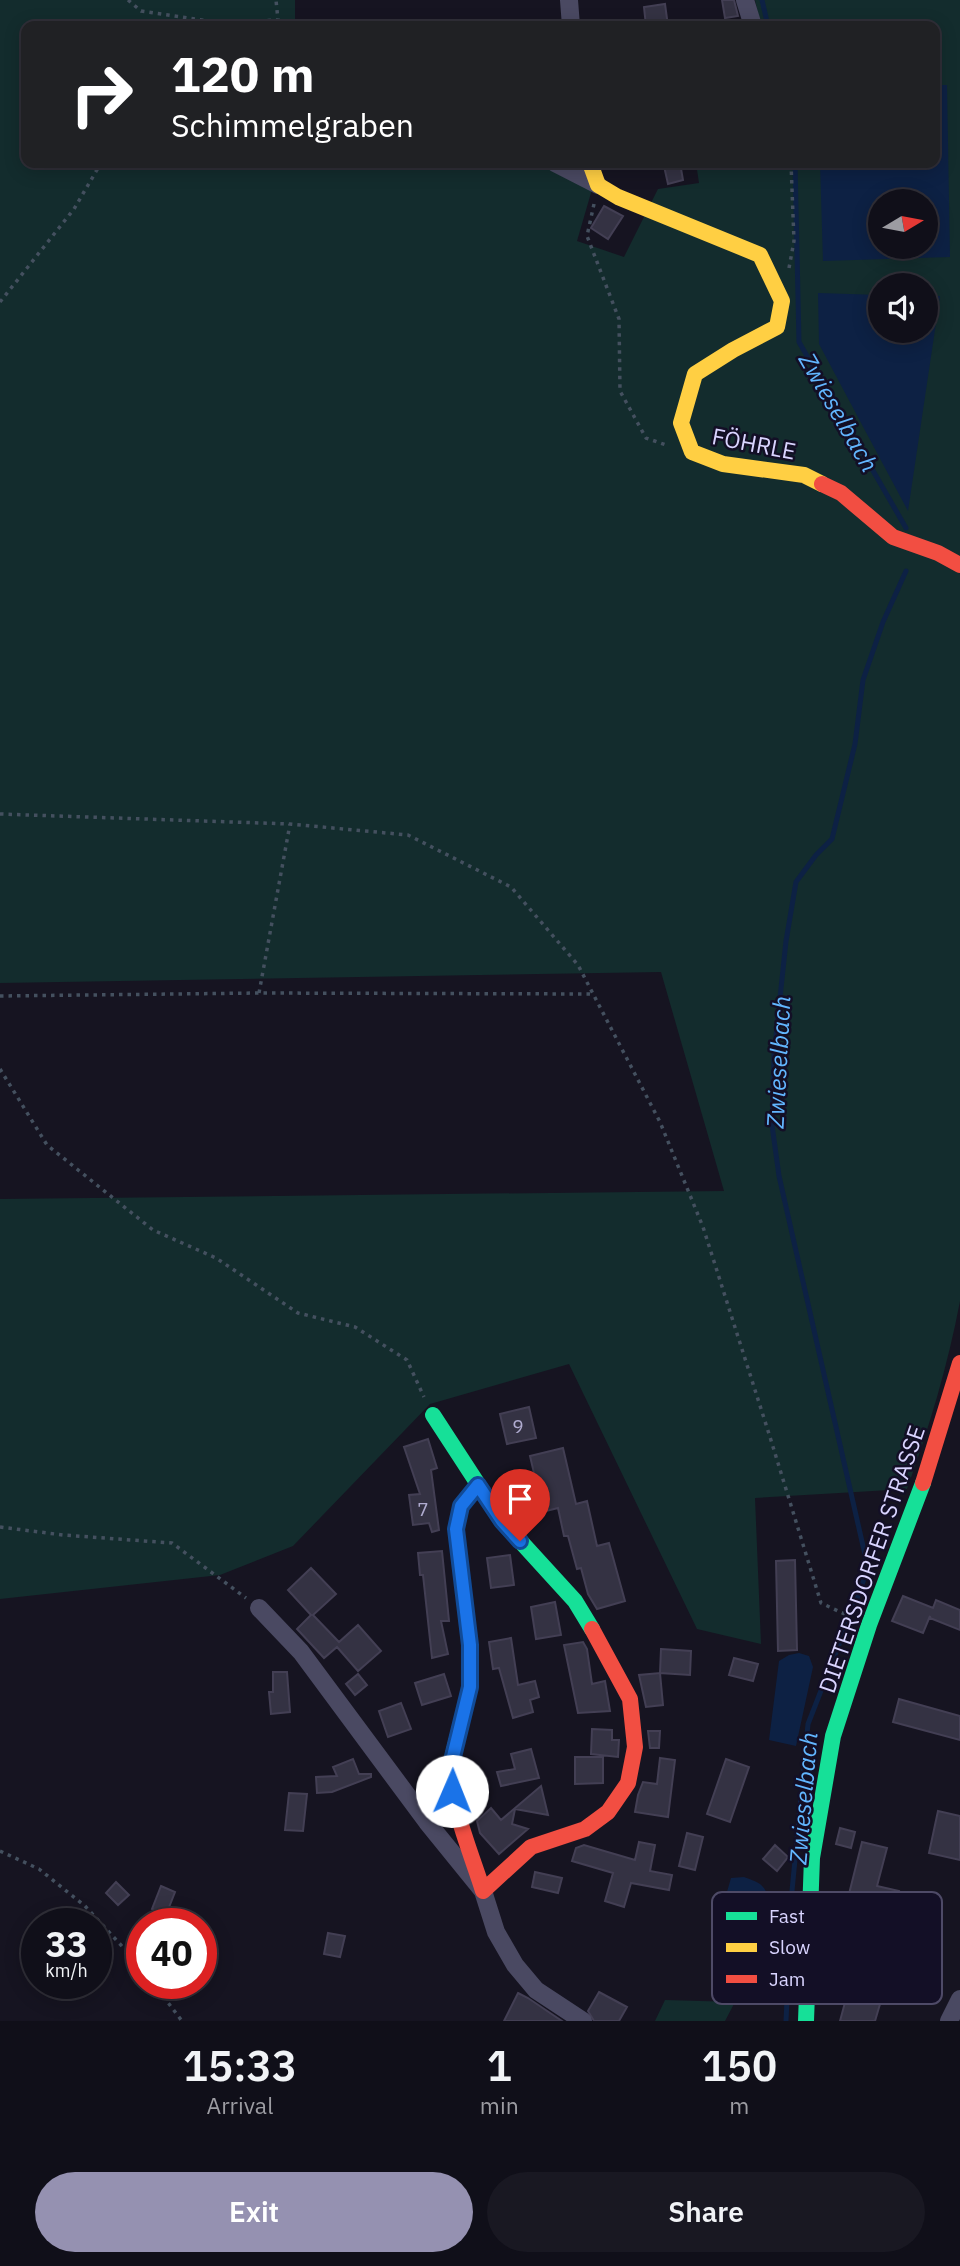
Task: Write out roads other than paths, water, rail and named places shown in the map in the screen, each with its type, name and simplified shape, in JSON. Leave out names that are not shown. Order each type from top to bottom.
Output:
[{"type":"street","points":[[569,0],[571,21]]},
{"type":"street","points":[[745,0],[751,21]]},
{"type":"street","points":[[565,168],[598,185]]},
{"type":"street","points":[[592,168],[598,185]]},
{"type":"street","name":"FÖHRLE","points":[[598,185],[618,197],[760,255],[782,301],[777,327],[695,374],[681,422],[692,452],[723,464],[804,475],[841,493],[894,537],[938,553],[960,565]]},
{"type":"street","name":"DIETERSDORFER STRASSE","points":[[811,1892],[812,1858],[833,1737],[869,1625],[930,1465],[960,1363]]},
{"type":"street","points":[[433,1415],[502,1521],[575,1601],[607,1653],[630,1699],[635,1747],[628,1783],[608,1812],[585,1829],[531,1847],[483,1891]]},
{"type":"street","points":[[478,1485],[461,1506],[456,1529],[470,1645],[470,1687],[449,1773],[452,1791],[496,1932],[515,1965],[536,1990],[583,2021]]},
{"type":"street","points":[[259,1608],[302,1652],[427,1822],[483,1891]]},
{"type":"street","points":[[949,2021],[960,1999]]},
{"type":"water","points":[[940,85],[947,85],[950,257],[938,257],[938,189],[868,189],[868,259],[886,259],[823,261],[820,168],[940,168]]},
{"type":"water","points":[[818,293],[868,295],[868,343],[933,343],[908,511],[819,344]]},
{"type":"water","points":[[799,1653],[809,1656],[813,1667],[796,1746],[769,1740],[779,1661]]},
{"type":"water","points":[[744,1877],[754,1881],[766,1892],[727,1892],[731,1878]]},
{"type":"waterway","name":"Zwieselbach","points":[[762,0],[767,21]]},
{"type":"waterway","name":"Zwieselbach","points":[[795,168],[799,342],[906,528]]},
{"type":"waterway","name":"Zwieselbach","points":[[854,1607],[868,1568],[779,1176],[772,1125],[774,1055],[786,941],[796,882],[832,839],[855,744],[863,680],[883,622],[906,571]]},
{"type":"waterway","name":"Zwieselbach","points":[[792,1892],[808,1724],[847,1624]]},
{"type":"waterway","name":"Zwieselbach","points":[[786,2021],[787,2004]]}]
